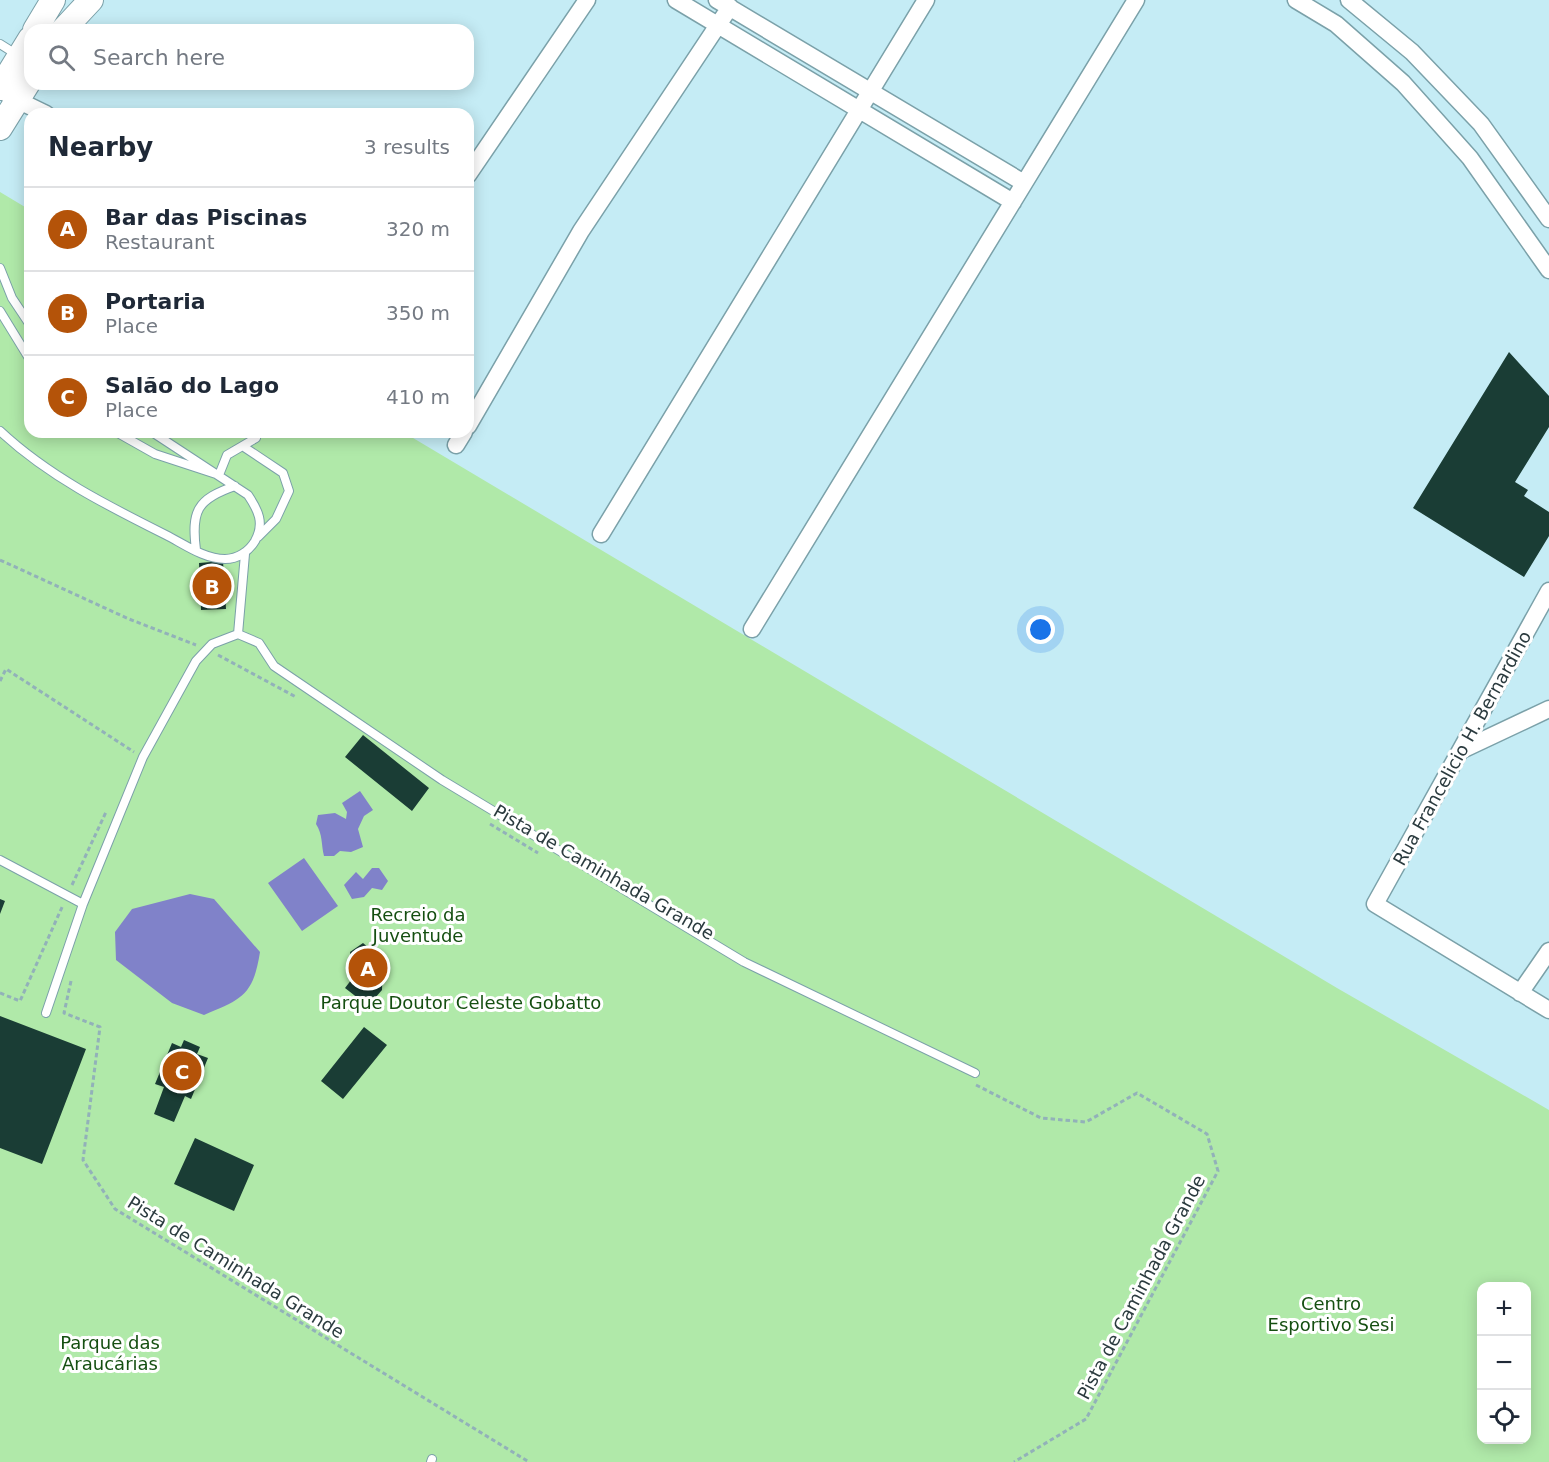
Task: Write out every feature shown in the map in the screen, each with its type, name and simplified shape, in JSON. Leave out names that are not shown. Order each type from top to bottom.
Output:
[{"type":"main road","points":[[39,24],[53,0]]},
{"type":"main road","points":[[69,24],[91,0]]},
{"type":"main road","points":[[0,128],[12,90],[16,46]]},
{"type":"street","points":[[474,166],[588,0]]},
{"type":"street","points":[[676,0],[1013,202]]},
{"type":"street","points":[[601,534],[926,0]]},
{"type":"street","points":[[752,629],[1136,0]]},
{"type":"street","points":[[1296,0],[1336,24],[1403,83],[1470,158],[1549,270]]},
{"type":"street","points":[[1349,0],[1412,52],[1481,124],[1549,219]]},
{"type":"street","points":[[474,416],[581,231],[718,25],[724,4],[1024,183]]},
{"type":"street","points":[[12,90],[38,108]]},
{"type":"street","name":"Rua Francelicio H. Bernardino","points":[[1520,993],[1375,904],[1549,591]]},
{"type":"street","points":[[1462,750],[1549,709]]},
{"type":"street","points":[[1549,951],[1520,993],[1549,1010]]},
{"type":"lane","points":[[0,268],[12,298],[24,316]]},
{"type":"lane","points":[[0,311],[24,350]]},
{"type":"lane","points":[[0,431],[48,469],[87,494],[196,550],[209,556],[227,559],[245,554]]},
{"type":"lane","points":[[127,438],[155,454],[219,475]]},
{"type":"lane","points":[[161,438],[248,495],[258,510],[261,525],[255,541]]},
{"type":"lane","points":[[219,475],[227,455],[256,438]]},
{"type":"lane","points":[[238,634],[245,554],[276,519],[289,491],[283,472],[244,447]]},
{"type":"lane","points":[[196,550],[195,522],[202,502],[214,493],[235,486]]},
{"type":"lane","points":[[46,1013],[83,904],[143,757],[209,651],[238,634]]},
{"type":"lane","points":[[238,634],[259,643],[274,666],[442,780],[744,962],[975,1073]]},
{"type":"lane","points":[[0,860],[83,904]]},
{"type":"path","points":[[0,560],[129,619],[209,651],[302,700]]},
{"type":"path","points":[[0,681],[6,669],[134,752]]},
{"type":"path","name":"Pista de Caminhada Grande","points":[[487,822],[548,859]]},
{"type":"path","name":"Pista de Caminhada Grande","points":[[73,972],[64,1012],[100,1026],[83,1160],[115,1209],[529,1462]]},
{"type":"path","name":"Pista de Caminhada Grande","points":[[973,1083],[1041,1118],[1086,1122],[1137,1094],[1207,1134],[1218,1171],[1086,1419],[1014,1462]]},
{"type":"green space","name":"Recreio da Juventude","points":[[0,192],[24,206],[24,438],[413,438],[1337,988],[1549,1110],[1549,1462],[0,1462]]},
{"type":"water","points":[[360,791],[373,810],[364,816],[358,829],[363,847],[351,852],[340,851],[334,856],[324,856],[321,836],[316,824],[318,815],[335,813],[346,819],[347,812],[342,803]]},
{"type":"water","points":[[304,858],[338,906],[302,931],[268,883]]},
{"type":"water","points":[[372,868],[379,868],[388,881],[382,890],[372,888],[364,897],[352,899],[344,885],[356,872],[363,879]]},
{"type":"water","points":[[190,894],[214,899],[260,952],[254,978],[244,994],[228,1005],[204,1015],[172,1003],[116,960],[115,932],[132,909]]},
{"type":"building","points":[[1509,352],[1549,396],[1549,427],[1515,482],[1528,490],[1524,496],[1549,512],[1549,536],[1524,577],[1413,508]]},
{"type":"building","points":[[223,561],[226,609],[201,610],[199,563]]},
{"type":"building","points":[[363,735],[429,788],[412,811],[345,757]]},
{"type":"building","points":[[0,899],[5,901],[0,914]]},
{"type":"building","points":[[363,943],[383,960],[382,990],[368,1006],[345,988],[355,975],[350,952]]},
{"type":"building","points":[[0,1016],[86,1049],[42,1164],[0,1148]]},
{"type":"building","points":[[364,1027],[387,1045],[343,1099],[321,1081]]},
{"type":"building","points":[[184,1040],[200,1047],[197,1054],[208,1058],[191,1099],[185,1096],[174,1122],[154,1114],[164,1087],[155,1084],[172,1043],[181,1047]]},
{"type":"building","points":[[195,1138],[254,1165],[234,1211],[174,1184]]},
{"type":"place","name":"Portaria","points":[[212,586]]},
{"type":"place","name":"Bar das Piscinas","points":[[368,968]]},
{"type":"place","name":"Salão do Lago","points":[[182,1071]]},
{"type":"park label","name":"Parque Doutor Celeste Gobatto","points":[[461,1002]]},
{"type":"park label","name":"Centro Esportivo Sesi","points":[[1331,1313]]},
{"type":"park label","name":"Parque das Araucárias","points":[[110,1352]]}]
